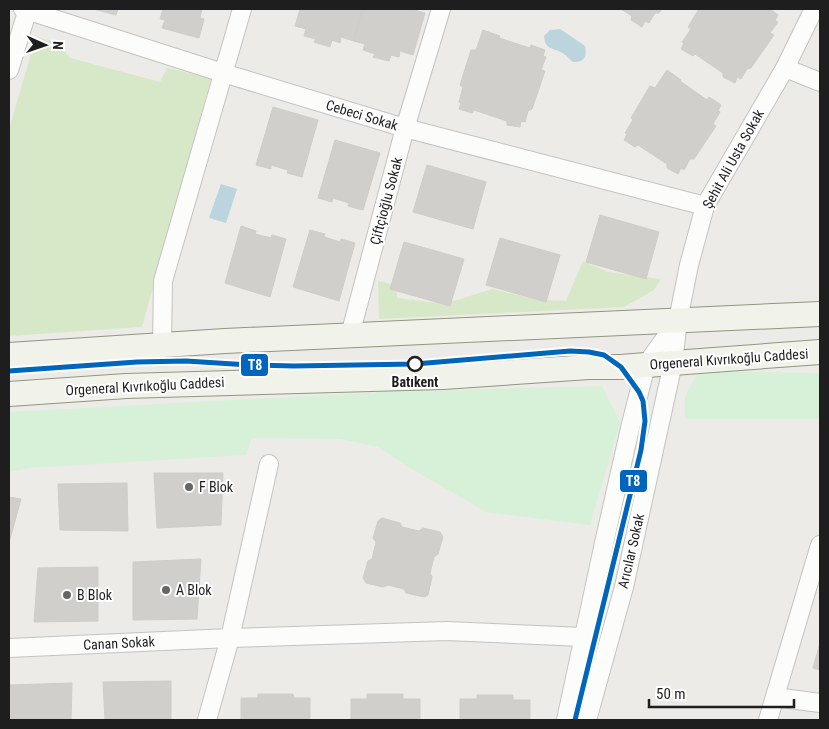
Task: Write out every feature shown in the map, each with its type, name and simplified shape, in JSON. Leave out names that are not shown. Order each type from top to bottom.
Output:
[{"type":"main road","points":[[9,355],[350,335],[820,314]]},
{"type":"main road","name":"Orgeneral Kıvrıkoğlu Caddesi","points":[[9,394],[136,386],[443,377],[820,352]]},
{"type":"street","points":[[9,70],[26,9]]},
{"type":"street","name":"Cebeci Sokak","points":[[26,9],[222,73],[405,128],[705,206]]},
{"type":"street","points":[[162,346],[163,280],[242,9]]},
{"type":"street","name":"Çiftçioğlu Sokak","points":[[350,335],[405,128],[441,9]]},
{"type":"street","name":"Şehit Ali Usta Sokak","points":[[678,320],[705,206],[785,68],[809,11]]},
{"type":"street","points":[[785,68],[820,82]]},
{"type":"street","points":[[566,720],[630,424],[646,365],[678,320]]},
{"type":"street","name":"Arıcılar Sokak","points":[[587,720],[624,587],[674,363],[678,320]]},
{"type":"street","points":[[207,720],[230,638],[269,464]]},
{"type":"street","points":[[768,720],[820,545]]},
{"type":"street","name":"Canan Sokak","points":[[9,648],[447,631],[583,637]]},
{"type":"street","points":[[775,697],[820,703]]},
{"type":"green space","points":[[36,37],[58,43],[70,58],[160,82],[167,68],[211,78],[142,327],[9,336],[9,129]]},
{"type":"green space","points":[[583,261],[608,272],[661,279],[654,290],[624,307],[379,319],[378,281],[396,285],[397,298],[445,304],[492,289],[540,300],[566,301]]},
{"type":"green space","points":[[699,371],[820,373],[820,419],[685,419],[685,396]]},
{"type":"green space","points":[[602,386],[620,423],[590,525],[486,512],[378,447],[341,439],[252,438],[246,455],[29,468],[9,472],[9,412],[383,392]]},
{"type":"water","points":[[560,29],[585,46],[586,53],[583,60],[573,62],[564,54],[546,44],[544,36],[550,30]]},
{"type":"water","points":[[221,184],[237,189],[226,223],[209,218]]},
{"type":"building","points":[[93,9],[118,9],[116,15]]},
{"type":"building","points":[[163,9],[202,9],[200,18],[204,19],[199,38],[162,28],[165,20],[160,19]]},
{"type":"building","points":[[300,9],[363,9],[354,41],[341,37],[340,43],[332,40],[330,47],[314,42],[316,39],[304,36],[306,29],[295,26]]},
{"type":"building","points":[[363,9],[411,9],[425,13],[413,55],[400,51],[399,57],[391,55],[389,61],[373,57],[375,54],[363,50],[365,44],[354,41]]},
{"type":"building","points":[[621,9],[662,9],[659,13],[655,13],[649,23],[645,21],[642,27],[631,20],[632,16]]},
{"type":"building","points":[[699,9],[770,9],[778,15],[775,20],[778,22],[770,33],[774,35],[751,68],[747,69],[741,79],[737,77],[735,83],[723,77],[723,73],[695,54],[693,56],[681,49],[684,43],[682,42],[691,29],[688,27]]},
{"type":"building","points":[[483,30],[500,36],[499,38],[530,48],[531,45],[545,50],[543,56],[546,57],[541,70],[545,71],[532,109],[528,111],[525,122],[521,121],[520,127],[507,125],[507,121],[474,110],[472,113],[459,109],[463,87],[460,85],[471,50],[476,50]]},
{"type":"building","points":[[667,70],[707,100],[709,97],[721,105],[718,111],[720,112],[713,124],[716,126],[694,159],[690,159],[684,170],[681,168],[678,174],[667,168],[667,164],[638,145],[635,147],[624,140],[627,134],[625,133],[633,120],[631,118],[650,86],[655,88]]},
{"type":"building","points":[[273,107],[318,120],[302,177],[287,173],[288,170],[271,165],[271,169],[256,165]]},
{"type":"building","points":[[335,140],[380,153],[363,210],[348,206],[349,203],[333,198],[332,202],[318,198]]},
{"type":"building","points":[[427,165],[486,182],[473,229],[413,212]]},
{"type":"building","points":[[600,215],[659,232],[646,279],[586,262]]},
{"type":"building","points":[[241,226],[256,231],[255,234],[271,238],[272,235],[286,239],[270,297],[225,283]]},
{"type":"building","points":[[310,230],[325,234],[324,237],[340,242],[341,239],[355,243],[339,301],[293,287]]},
{"type":"building","points":[[500,238],[560,255],[546,302],[486,285]]},
{"type":"building","points":[[404,242],[464,259],[450,306],[390,289]]},
{"type":"building","name":"F Blok","points":[[154,473],[223,473],[221,525],[157,528]]},
{"type":"building","points":[[127,483],[128,531],[60,530],[58,484]]},
{"type":"building","points":[[9,497],[21,499],[9,543]]},
{"type":"building","points":[[382,518],[400,523],[402,527],[419,531],[423,528],[440,532],[443,537],[438,554],[434,557],[428,595],[424,597],[406,593],[404,589],[388,585],[383,587],[366,583],[363,578],[368,561],[372,559],[376,542],[373,538],[378,521]]},
{"type":"building","name":"A Blok","points":[[201,559],[197,619],[133,620],[133,562]]},
{"type":"building","name":"B Blok","points":[[98,567],[98,621],[34,622],[38,568]]},
{"type":"building","points":[[820,643],[820,670],[813,668]]},
{"type":"building","points":[[171,681],[171,720],[105,720],[103,682]]},
{"type":"building","points":[[72,683],[71,720],[9,720],[9,685]]},
{"type":"building","points":[[258,694],[293,694],[294,698],[310,698],[310,720],[241,720],[241,698],[258,698]]},
{"type":"building","points":[[367,694],[403,694],[403,699],[420,699],[420,720],[351,720],[351,699],[367,699]]},
{"type":"building","points":[[477,695],[513,695],[513,700],[530,700],[530,720],[460,720],[460,699],[477,699]]},
{"type":"transit line","name":"T8","points":[[9,371],[137,362],[186,361],[294,366],[415,364],[570,351],[604,355],[621,367],[639,392],[643,401],[645,421],[641,450],[575,720]]},
{"type":"place","name":"Batıkent","points":[[415,364]]},
{"type":"place","name":"F Blok","points":[[189,487]]},
{"type":"place","name":"A Blok","points":[[166,590]]},
{"type":"place","name":"B Blok","points":[[67,595]]}]
